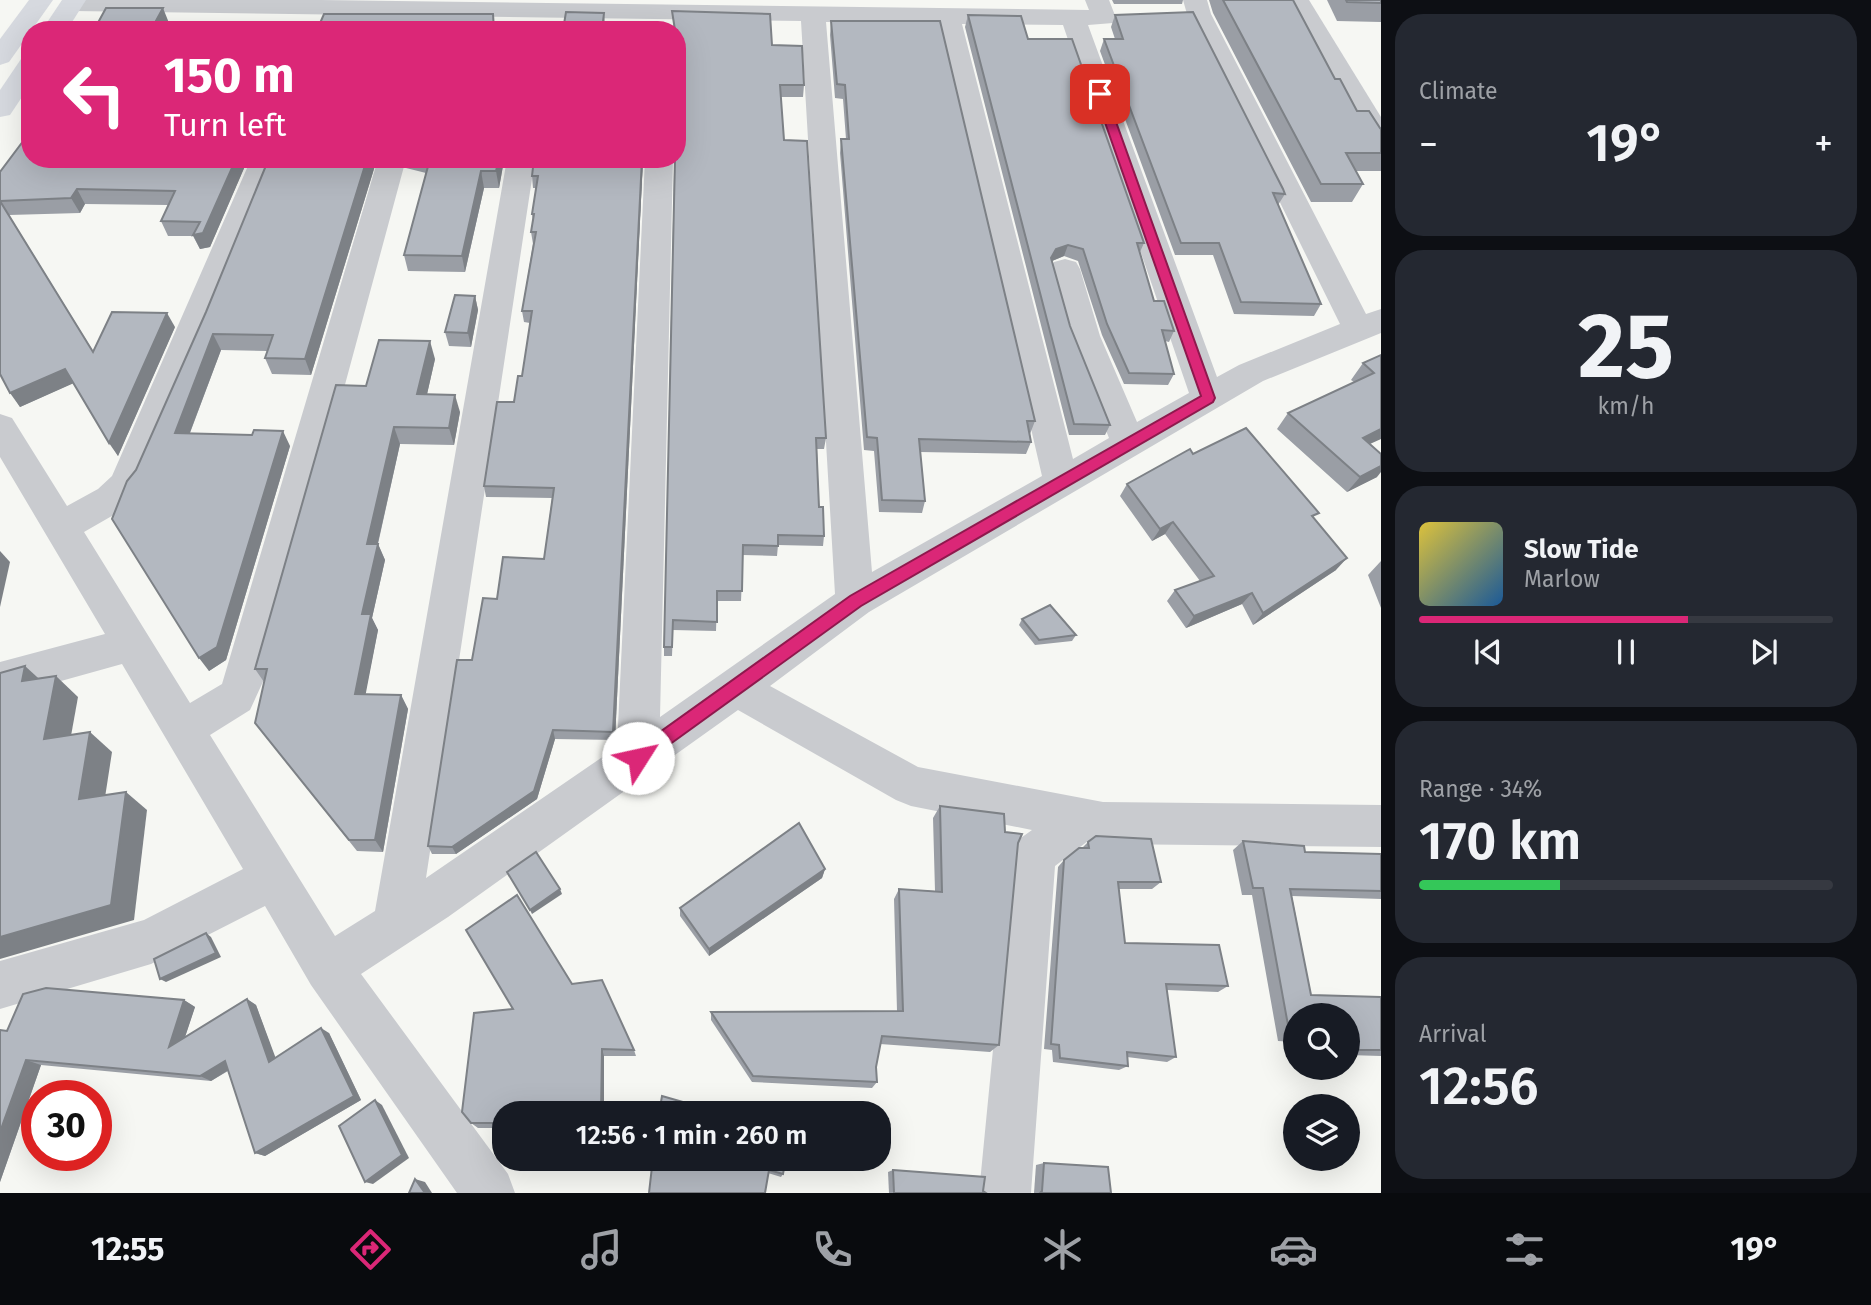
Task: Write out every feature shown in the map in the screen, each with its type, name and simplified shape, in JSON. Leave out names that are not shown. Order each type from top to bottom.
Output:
[{"type":"highway","points":[[26,21],[41,0]]},
{"type":"highway","points":[[60,21],[73,2]]},
{"type":"highway","points":[[0,57],[21,28]]},
{"type":"highway","points":[[0,108],[21,78]]},
{"type":"street","points":[[1297,0],[1358,81],[1381,139]]},
{"type":"street","points":[[73,2],[432,20],[1104,18],[1100,7]]},
{"type":"street","points":[[1100,7],[1130,15]]},
{"type":"street","points":[[328,968],[444,893],[638,758],[855,601],[1251,373],[1370,324],[1188,10]]},
{"type":"street","points":[[1073,18],[1208,398]]},
{"type":"street","points":[[813,21],[855,601]]},
{"type":"street","points":[[949,22],[1061,482]]},
{"type":"street","points":[[62,527],[111,499],[127,484],[261,168]]},
{"type":"street","points":[[183,729],[236,697],[247,673],[389,168]]},
{"type":"street","points":[[396,923],[520,168]]},
{"type":"street","points":[[638,758],[659,168]]},
{"type":"street","points":[[1065,269],[1084,336],[1129,443]]},
{"type":"street","points":[[0,427],[328,968],[489,1193]]},
{"type":"street","points":[[0,680],[132,644]]},
{"type":"street","points":[[736,688],[911,786],[1104,823],[1381,825]]},
{"type":"street","points":[[1005,1193],[1034,855],[1081,820]]},
{"type":"street","points":[[0,985],[151,941],[273,878]]},
{"type":"building","points":[[1223,0],[1293,0],[1335,79],[1340,79],[1357,111],[1369,111],[1381,129],[1381,153],[1346,153],[1363,184],[1321,184]]},
{"type":"building","points":[[1346,0],[1381,0],[1381,3],[1347,2]]},
{"type":"building","points":[[106,8],[163,8],[156,21],[99,21]]},
{"type":"building","points":[[672,11],[770,14],[772,45],[802,46],[804,85],[780,85],[784,140],[807,141],[826,438],[816,438],[819,507],[823,507],[824,536],[778,535],[778,546],[743,545],[742,591],[717,591],[717,622],[673,620],[672,647],[664,647],[675,168],[686,168],[686,21],[674,21]]},
{"type":"building","points":[[566,12],[604,13],[603,21],[564,21]]},
{"type":"building","points":[[1193,12],[1283,189],[1285,194],[1273,193],[1321,304],[1241,302],[1219,243],[1181,243],[1104,39],[1123,39],[1115,15]]},
{"type":"building","points":[[324,14],[493,14],[493,21],[321,21]]},
{"type":"building","points":[[968,15],[1021,16],[1028,39],[1072,39],[1144,243],[1137,243],[1154,301],[1164,301],[1174,331],[1162,330],[1174,374],[1129,373],[1107,324],[1083,249],[1068,245],[1056,249],[1051,258],[1070,326],[1110,425],[1074,424]]},
{"type":"building","points":[[831,21],[940,21],[1035,421],[1027,421],[1031,442],[919,439],[925,501],[882,500],[877,438],[867,437],[841,139],[849,139],[845,85],[837,84]]},
{"type":"building","points":[[21,144],[21,168],[232,168],[203,233],[193,235],[200,222],[161,221],[175,191],[77,189],[71,198],[0,201],[0,172]]},
{"type":"building","points":[[265,168],[364,168],[305,359],[265,358],[273,335],[213,334],[175,433],[252,435],[254,430],[283,431],[217,647],[199,658],[112,519],[206,312]]},
{"type":"building","points":[[428,168],[497,168],[496,171],[481,171],[462,256],[404,255]]},
{"type":"building","points":[[533,168],[642,168],[613,732],[553,730],[534,791],[452,847],[428,846],[457,660],[472,660],[483,598],[497,599],[503,557],[544,559],[554,488],[484,486],[497,402],[514,402],[518,376],[522,376],[532,311],[522,311],[536,232],[531,232],[538,176],[532,176]]},
{"type":"building","points":[[0,201],[93,352],[112,312],[167,313],[109,443],[65,369],[10,393],[0,374]]},
{"type":"building","points":[[455,295],[475,296],[468,333],[445,332]]},
{"type":"building","points":[[379,340],[430,341],[417,394],[455,395],[449,428],[394,427],[367,544],[378,544],[362,614],[371,614],[355,694],[401,695],[375,840],[349,840],[255,723],[267,669],[255,669],[336,385],[366,386]]},
{"type":"building","points":[[1381,355],[1381,429],[1363,438],[1381,454],[1381,466],[1360,477],[1288,413],[1374,373],[1363,363]]},
{"type":"building","points":[[1246,428],[1319,513],[1312,516],[1347,558],[1263,613],[1252,593],[1194,616],[1175,590],[1214,576],[1173,522],[1160,529],[1127,484],[1190,449],[1193,454]]},
{"type":"building","points":[[1050,605],[1076,635],[1039,640],[1022,619]]},
{"type":"building","points":[[25,666],[22,681],[56,676],[44,739],[90,732],[79,799],[126,792],[111,905],[0,937],[0,673]]},
{"type":"building","points":[[940,806],[1004,814],[1005,832],[1022,834],[1018,843],[999,1045],[882,1036],[876,1067],[877,1082],[753,1076],[711,1012],[903,1011],[899,889],[942,892]]},
{"type":"building","points":[[799,823],[825,869],[709,949],[680,908]]},
{"type":"building","points":[[1096,836],[1151,839],[1161,882],[1118,882],[1125,943],[1219,945],[1228,986],[1166,984],[1176,1057],[1127,1052],[1128,1066],[1060,1058],[1059,1045],[1051,1044],[1064,860],[1079,848],[1089,848],[1088,842]]},
{"type":"building","points":[[1243,841],[1304,846],[1305,852],[1381,854],[1381,891],[1290,889],[1311,995],[1381,997],[1381,1050],[1360,1050],[1360,1003],[1284,1003],[1263,888],[1253,888]]},
{"type":"building","points":[[536,852],[560,889],[530,910],[507,872]]},
{"type":"building","points":[[517,895],[572,984],[602,980],[634,1050],[602,1049],[601,1101],[492,1101],[492,1123],[471,1123],[462,1112],[474,1013],[513,1009],[466,930]]},
{"type":"building","points":[[206,933],[216,953],[160,979],[154,959]]},
{"type":"building","points":[[46,988],[184,1000],[169,1047],[247,999],[269,1062],[321,1028],[354,1096],[255,1153],[225,1061],[200,1076],[26,1060],[0,1132],[0,1030],[7,1031],[23,994]]},
{"type":"building","points":[[662,1096],[679,1101],[661,1101]]},
{"type":"building","points":[[375,1100],[402,1155],[365,1182],[339,1126]]},
{"type":"building","points":[[1044,1163],[1108,1167],[1111,1193],[1040,1193]]},
{"type":"building","points":[[893,1170],[985,1177],[983,1191],[986,1193],[894,1193]]},
{"type":"building","points":[[652,1171],[769,1171],[765,1193],[649,1193]]},
{"type":"building","points":[[415,1179],[425,1193],[409,1193]]},
{"type":"route","points":[[638,758],[855,601],[1208,398],[1100,94]]}]
